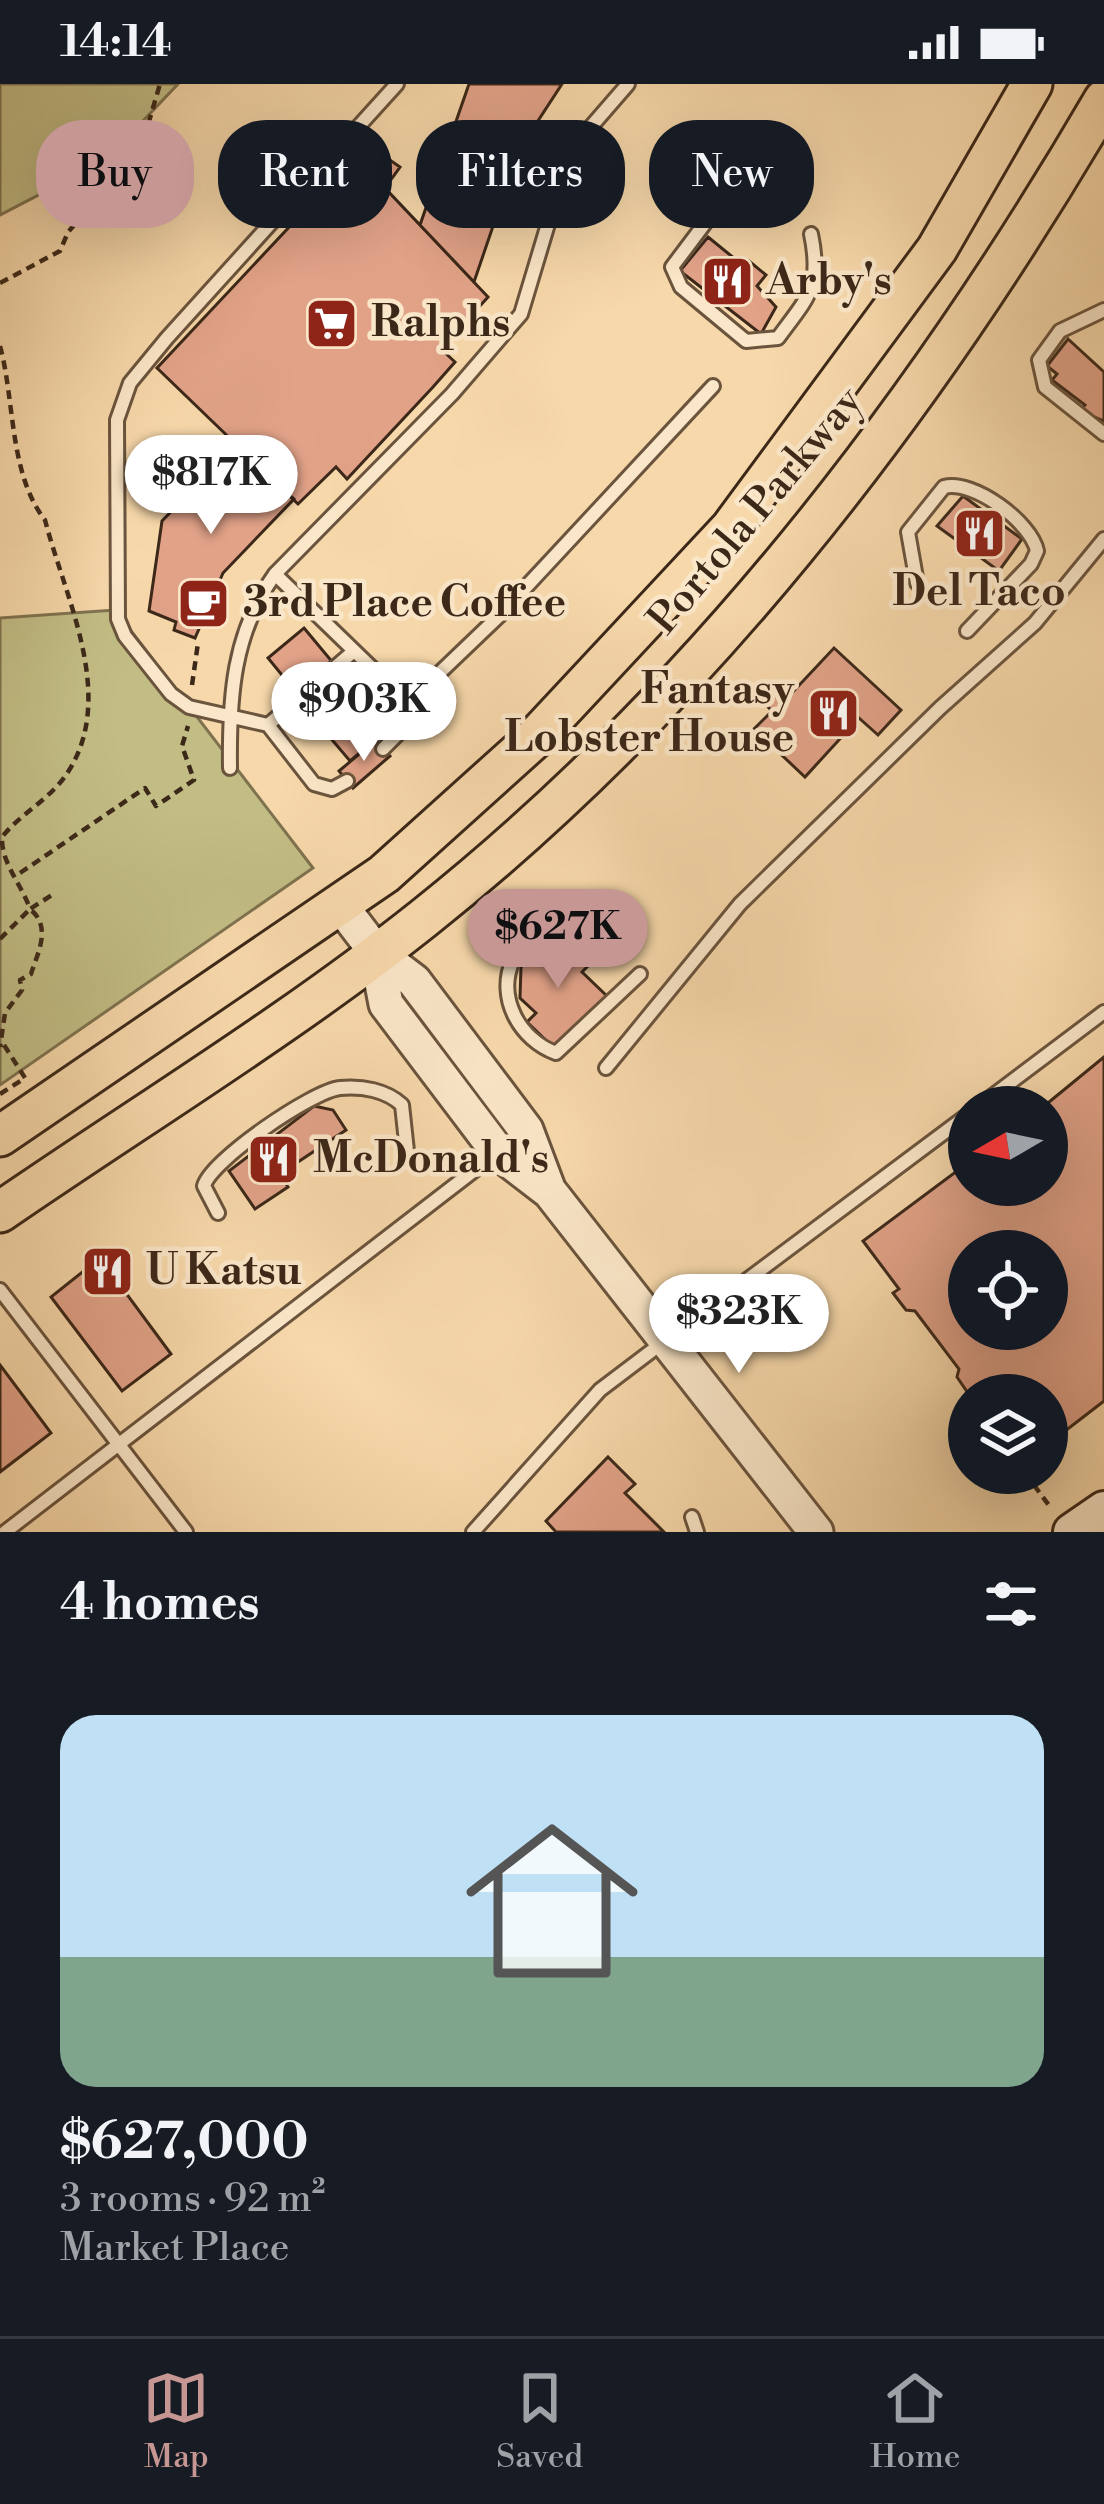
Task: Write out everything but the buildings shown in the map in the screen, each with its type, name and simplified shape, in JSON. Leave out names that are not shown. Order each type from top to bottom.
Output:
[{"type":"main road","name":"Portola Parkway","points":[[0,1136],[34,1092],[341,905],[536,737],[731,528],[938,249],[1032,84]]},
{"type":"main road","name":"Portola Parkway","points":[[0,1212],[425,917],[628,734],[802,545],[999,272],[1104,100]]},
{"type":"main road","points":[[1065,1525],[1104,1510]]},
{"type":"street","points":[[341,905],[376,952],[415,981],[526,1130],[550,1192]]},
{"type":"street","points":[[376,952],[386,1004],[498,1152],[550,1192],[816,1532]]},
{"type":"lane","points":[[347,781],[332,790],[314,784],[268,725],[189,707],[171,694],[118,620],[121,408],[130,383],[166,338],[397,84]]},
{"type":"lane","points":[[230,768],[229,718],[238,645],[254,603],[275,574],[452,394],[521,314],[566,164],[576,144],[628,84]]},
{"type":"lane","points":[[701,228],[672,267],[681,287],[746,341],[778,338],[813,288],[817,265],[811,234]]},
{"type":"lane","points":[[1104,310],[1060,331],[1039,360],[1045,386],[1104,434]]},
{"type":"lane","points":[[383,748],[404,728],[408,703],[500,616],[712,386]]},
{"type":"lane","points":[[917,583],[908,532],[944,487],[968,486],[1027,530],[1037,551],[1031,564],[967,631]]},
{"type":"lane","points":[[606,1068],[740,904],[940,708],[1035,623],[1104,539]]},
{"type":"lane","points":[[275,574],[408,703]]},
{"type":"lane","points":[[268,725],[354,651]]},
{"type":"lane","points":[[593,920],[560,912],[514,957],[507,985],[520,1028],[537,1046],[556,1053],[640,974]]},
{"type":"lane","points":[[1006,1086],[1104,1012]]},
{"type":"lane","points":[[218,1213],[204,1186],[213,1165],[330,1090],[391,1094],[402,1105],[407,1151]]},
{"type":"lane","points":[[747,1280],[948,1130]]},
{"type":"lane","points":[[5,1532],[498,1152]]},
{"type":"lane","points":[[0,1290],[186,1532]]},
{"type":"lane","points":[[473,1532],[600,1390],[667,1340]]},
{"type":"lane","points":[[692,1516],[697,1532]]},
{"type":"path","points":[[0,283],[60,250],[68,232],[122,172],[145,135],[160,84]]},
{"type":"path","points":[[0,346],[25,475],[34,505],[45,520],[76,624],[88,692],[86,724],[68,772],[2,837],[6,862],[18,875],[44,936],[31,974],[20,980],[22,990],[5,1013],[2,1046],[34,1092]]},
{"type":"path","points":[[18,875],[145,788],[156,806],[194,780],[182,746],[198,643]]},
{"type":"path","points":[[0,939],[30,909],[52,896]]},
{"type":"path","points":[[0,1094],[34,1092]]},
{"type":"path","points":[[1041,1494],[1065,1525]]},
{"type":"shaded area","points":[[0,84],[178,84],[144,120],[36,120],[36,196],[0,215]]},
{"type":"shaded area","points":[[115,610],[313,868],[0,1085],[0,618]]},
{"type":"place","name":"Arby's","points":[[727,281]]},
{"type":"place","name":"Ralphs","points":[[332,323]]},
{"type":"place","name":"Del Taco","points":[[979,533]]},
{"type":"place","name":"3rd Place Coffee","points":[[204,603]]},
{"type":"place","name":"Fantasy Lobster House","points":[[833,714]]},
{"type":"place","name":"McDonald's","points":[[274,1159]]},
{"type":"place","name":"U Katsu","points":[[107,1271]]}]
